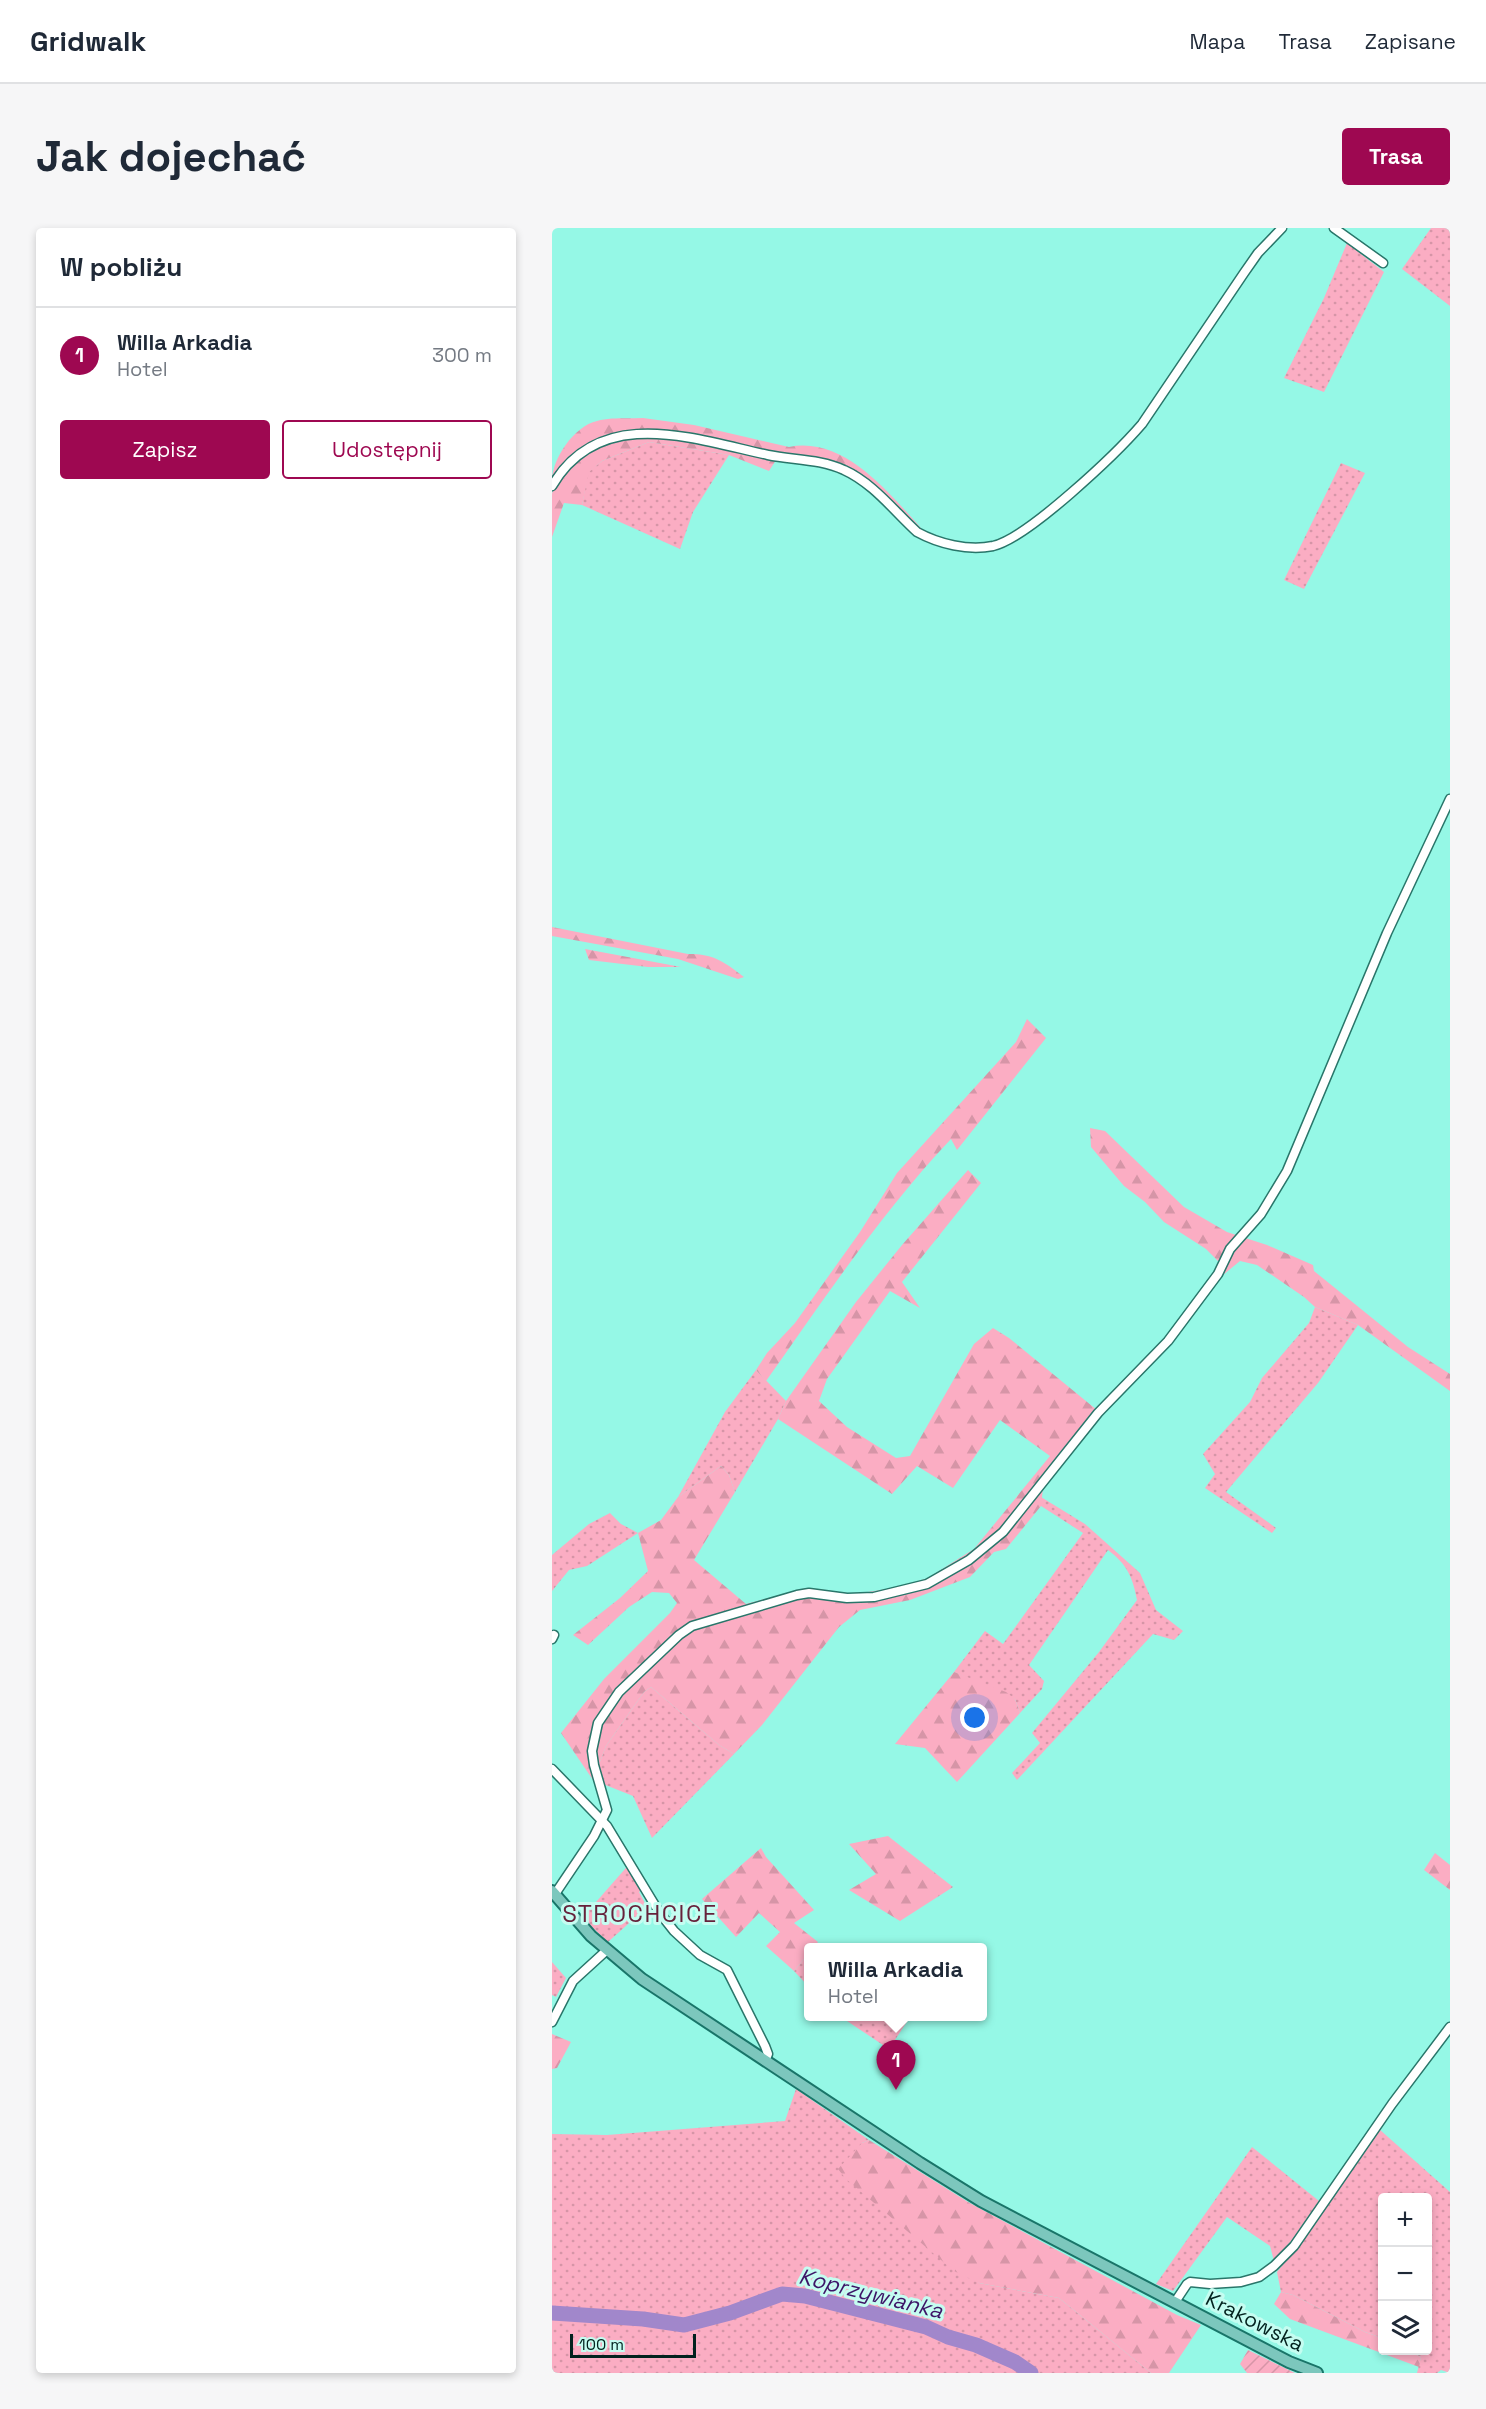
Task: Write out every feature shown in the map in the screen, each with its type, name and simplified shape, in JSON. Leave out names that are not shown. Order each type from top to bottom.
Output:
[{"type":"main road","name":"Krakowska","points":[[553,1893],[607,1950],[642,1979],[981,2201],[1289,2362],[1317,2373]]},
{"type":"street","points":[[552,486],[568,462],[597,442],[642,433],[670,435],[725,443],[765,454],[830,464],[856,476],[917,532],[928,538],[967,547],[993,546],[1005,542],[1034,523],[1101,466],[1142,424],[1248,266],[1282,228]]},
{"type":"street","points":[[1334,228],[1383,264]]},
{"type":"street","points":[[553,1893],[602,1822],[607,1807],[592,1758],[594,1734],[598,1723],[619,1692],[679,1635],[703,1622],[797,1594],[809,1593],[848,1598],[874,1597],[908,1590],[927,1584],[969,1560],[1004,1532],[1098,1413],[1168,1341],[1218,1274],[1230,1249],[1261,1214],[1287,1171],[1387,933],[1450,800]]},
{"type":"street","points":[[552,1769],[602,1822],[664,1919],[694,1951],[722,1966],[729,1973],[767,2050],[765,2061]]},
{"type":"street","points":[[552,2022],[573,1981],[607,1950]]},
{"type":"street","points":[[1175,2302],[1186,2284],[1190,2282],[1210,2284],[1241,2282],[1259,2277],[1294,2246],[1392,2104],[1450,2027]]},
{"type":"green space","points":[[1431,228],[1450,228],[1450,306],[1402,269]]},
{"type":"green space","points":[[1347,243],[1384,272],[1324,392],[1284,378],[1324,298]]},
{"type":"green space","points":[[643,418],[694,425],[789,447],[809,446],[828,450],[864,470],[922,529],[856,470],[821,459],[670,431],[622,432],[599,439],[574,453],[552,481],[560,454],[580,429],[602,420]]},
{"type":"green space","points":[[652,437],[723,446],[776,460],[769,471],[729,455],[649,442],[602,461],[589,472],[582,505],[564,503],[552,537],[552,494],[567,468],[592,450],[623,441]]},
{"type":"green space","points":[[649,442],[729,455],[693,512],[680,549],[582,505],[588,472],[602,461]]},
{"type":"green space","points":[[1341,463],[1365,473],[1304,589],[1284,580]]},
{"type":"green space","points":[[552,927],[688,954],[705,955],[725,963],[744,977],[738,979],[678,959],[552,936]]},
{"type":"green space","points":[[585,949],[681,967],[648,967],[589,960]]},
{"type":"green space","points":[[1027,1019],[1046,1038],[957,1150],[951,1139],[901,1196],[854,1257],[766,1381],[756,1370],[767,1353],[795,1323],[860,1232],[897,1173],[1016,1042]]},
{"type":"green space","points":[[1090,1128],[1105,1131],[1184,1207],[1227,1232],[1267,1245],[1313,1265],[1314,1271],[1408,1347],[1450,1374],[1450,1391],[1358,1325],[1315,1307],[1257,1265],[1240,1261],[1223,1275],[1218,1261],[1206,1249],[1164,1222],[1145,1202],[1124,1186],[1091,1147]]},
{"type":"green space","points":[[968,1170],[981,1183],[902,1282],[920,1308],[890,1291],[827,1379],[819,1401],[847,1427],[896,1458],[910,1456],[974,1344],[993,1328],[1009,1338],[1103,1415],[1043,1488],[1041,1506],[1006,1549],[994,1552],[970,1577],[910,1600],[860,1610],[839,1627],[762,1725],[734,1754],[719,1745],[651,1687],[644,1692],[606,1746],[593,1780],[561,1733],[604,1679],[670,1613],[677,1603],[669,1593],[652,1592],[629,1607],[588,1645],[573,1635],[620,1598],[648,1571],[638,1533],[661,1520],[678,1497],[721,1466],[729,1475],[735,1492],[694,1560],[746,1604],[806,1588],[855,1594],[900,1587],[928,1578],[974,1549],[1050,1456],[1000,1420],[953,1488],[917,1466],[892,1494],[778,1419],[786,1401],[856,1302],[902,1245]]},
{"type":"green space","points":[[1315,1307],[1358,1325],[1318,1383],[1226,1492],[1276,1528],[1272,1533],[1205,1488],[1215,1474],[1203,1454],[1250,1402],[1262,1378],[1309,1323]]},
{"type":"green space","points":[[756,1370],[786,1401],[778,1419],[735,1492],[729,1475],[721,1466],[678,1497],[725,1412]]},
{"type":"green space","points":[[1041,1497],[1085,1524],[1140,1573],[1156,1610],[1183,1631],[1174,1640],[1153,1634],[1017,1780],[1012,1773],[1040,1743],[1032,1733],[1099,1652],[1137,1600],[1128,1572],[1108,1550],[1029,1665],[1044,1681],[1042,1689],[1020,1713],[1015,1699],[954,1672],[985,1631],[1003,1644],[1083,1533],[1041,1506]]},
{"type":"green space","points":[[610,1513],[621,1524],[638,1533],[587,1566],[569,1570],[552,1591],[552,1555],[589,1524]]},
{"type":"green space","points":[[954,1672],[1006,1692],[1015,1699],[1020,1713],[957,1782],[925,1748],[895,1744]]},
{"type":"green space","points":[[651,1687],[719,1745],[734,1754],[652,1838],[633,1796],[593,1780],[606,1746],[644,1692]]},
{"type":"green space","points":[[888,1836],[953,1887],[900,1921],[849,1890],[876,1874],[849,1844]]},
{"type":"green space","points":[[761,1848],[766,1857],[814,1910],[794,1923],[818,1942],[804,1943],[804,1959],[794,1971],[766,1946],[780,1932],[759,1913],[736,1937],[702,1899]]},
{"type":"green space","points":[[1435,1853],[1450,1865],[1450,1890],[1424,1870]]},
{"type":"green space","points":[[632,1861],[647,1887],[639,1892],[647,1907],[608,1942],[582,1918]]},
{"type":"green space","points":[[804,1959],[804,1982],[794,1971]]},
{"type":"green space","points":[[552,1962],[566,1978],[556,1997],[552,1995]]},
{"type":"green space","points":[[847,2021],[907,2021],[889,2049]]},
{"type":"green space","points":[[552,2034],[571,2042],[557,2068],[552,2069]]},
{"type":"green space","points":[[796,2089],[869,2140],[862,2143],[979,2283],[1059,2298],[1151,2373],[552,2373],[552,2134],[607,2135],[785,2121]]},
{"type":"green space","points":[[1379,2129],[1450,2192],[1450,2373],[1441,2370],[1437,2373],[1417,2373],[1421,2357],[1417,2355],[1432,2355],[1432,2193],[1378,2193],[1378,2337],[1293,2295],[1281,2292],[1277,2272]]},
{"type":"green space","points":[[869,2140],[968,2202],[1177,2315],[1201,2325],[1169,2373],[1151,2373],[1059,2298],[979,2283],[954,2271],[846,2179],[838,2169],[862,2143]]},
{"type":"green space","points":[[1252,2147],[1319,2201],[1292,2240],[1274,2261],[1270,2246],[1227,2217],[1173,2291],[1156,2284]]},
{"type":"green space","points":[[1281,2292],[1293,2295],[1378,2337],[1378,2352],[1290,2319],[1274,2304]]},
{"type":"green space","points":[[1248,2350],[1295,2373],[1247,2373],[1240,2364]]},
{"type":"green space","points":[[1387,2355],[1417,2355],[1421,2357],[1419,2367]]},
{"type":"waterway","name":"Koprzywianka","points":[[552,2313],[643,2319],[684,2325],[730,2313],[782,2294],[805,2296],[926,2327],[1015,2362],[1031,2373]]},
{"type":"place","name":"Willa Arkadia","points":[[896,2090]]},
{"type":"district","name":"STROCHCICE","points":[[640,1913]]}]
